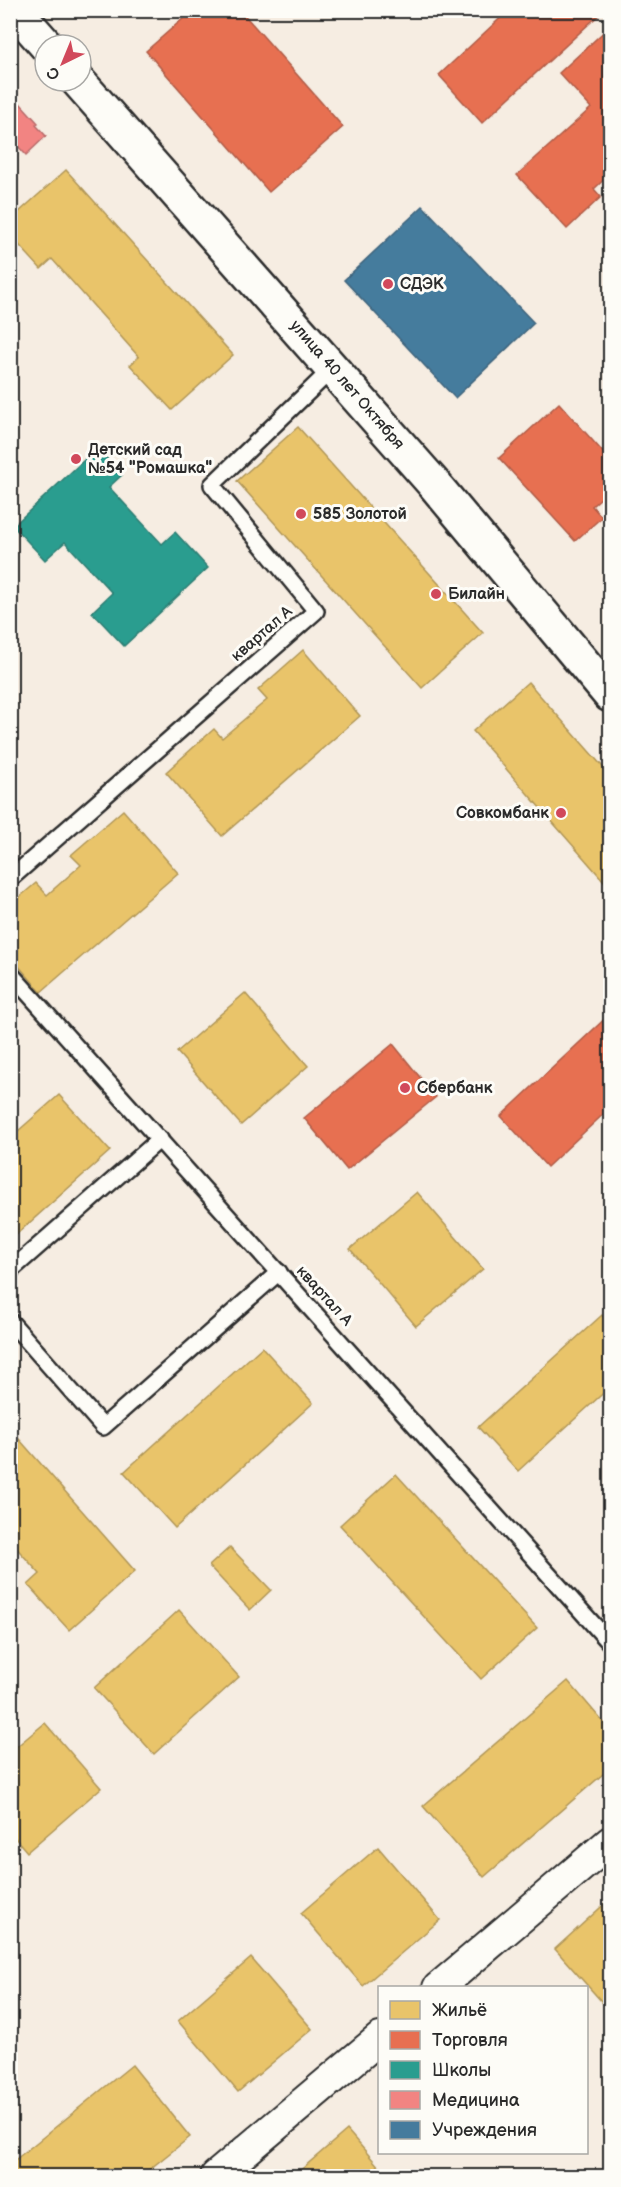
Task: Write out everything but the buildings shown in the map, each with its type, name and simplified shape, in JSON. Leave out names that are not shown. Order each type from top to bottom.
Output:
[{"type":"street","points":[[15,10],[35,33]]},
{"type":"street","name":"улица 40 лет Октября","points":[[89,93],[434,484],[610,695]]},
{"type":"street","points":[[440,1986],[610,1842]]},
{"type":"street","points":[[216,2176],[378,2039]]},
{"type":"lane","name":"квартал А","points":[[10,879],[316,611],[212,485],[332,369]]},
{"type":"lane","name":"квартал А","points":[[10,973],[610,1643]]},
{"type":"lane","points":[[10,1271],[160,1139]]},
{"type":"lane","points":[[10,1321],[103,1426],[279,1272]]},
{"type":"place","name":"СДЭК","points":[[388,284]]},
{"type":"place","name":"Детский сад №54 \"Ромашка\"","points":[[76,459]]},
{"type":"place","name":"585 Золотой","points":[[301,514]]},
{"type":"place","name":"Билайн","points":[[436,594]]},
{"type":"place","name":"Совкомбанк","points":[[561,813]]},
{"type":"place","name":"Сбербанк","points":[[405,1088]]}]
